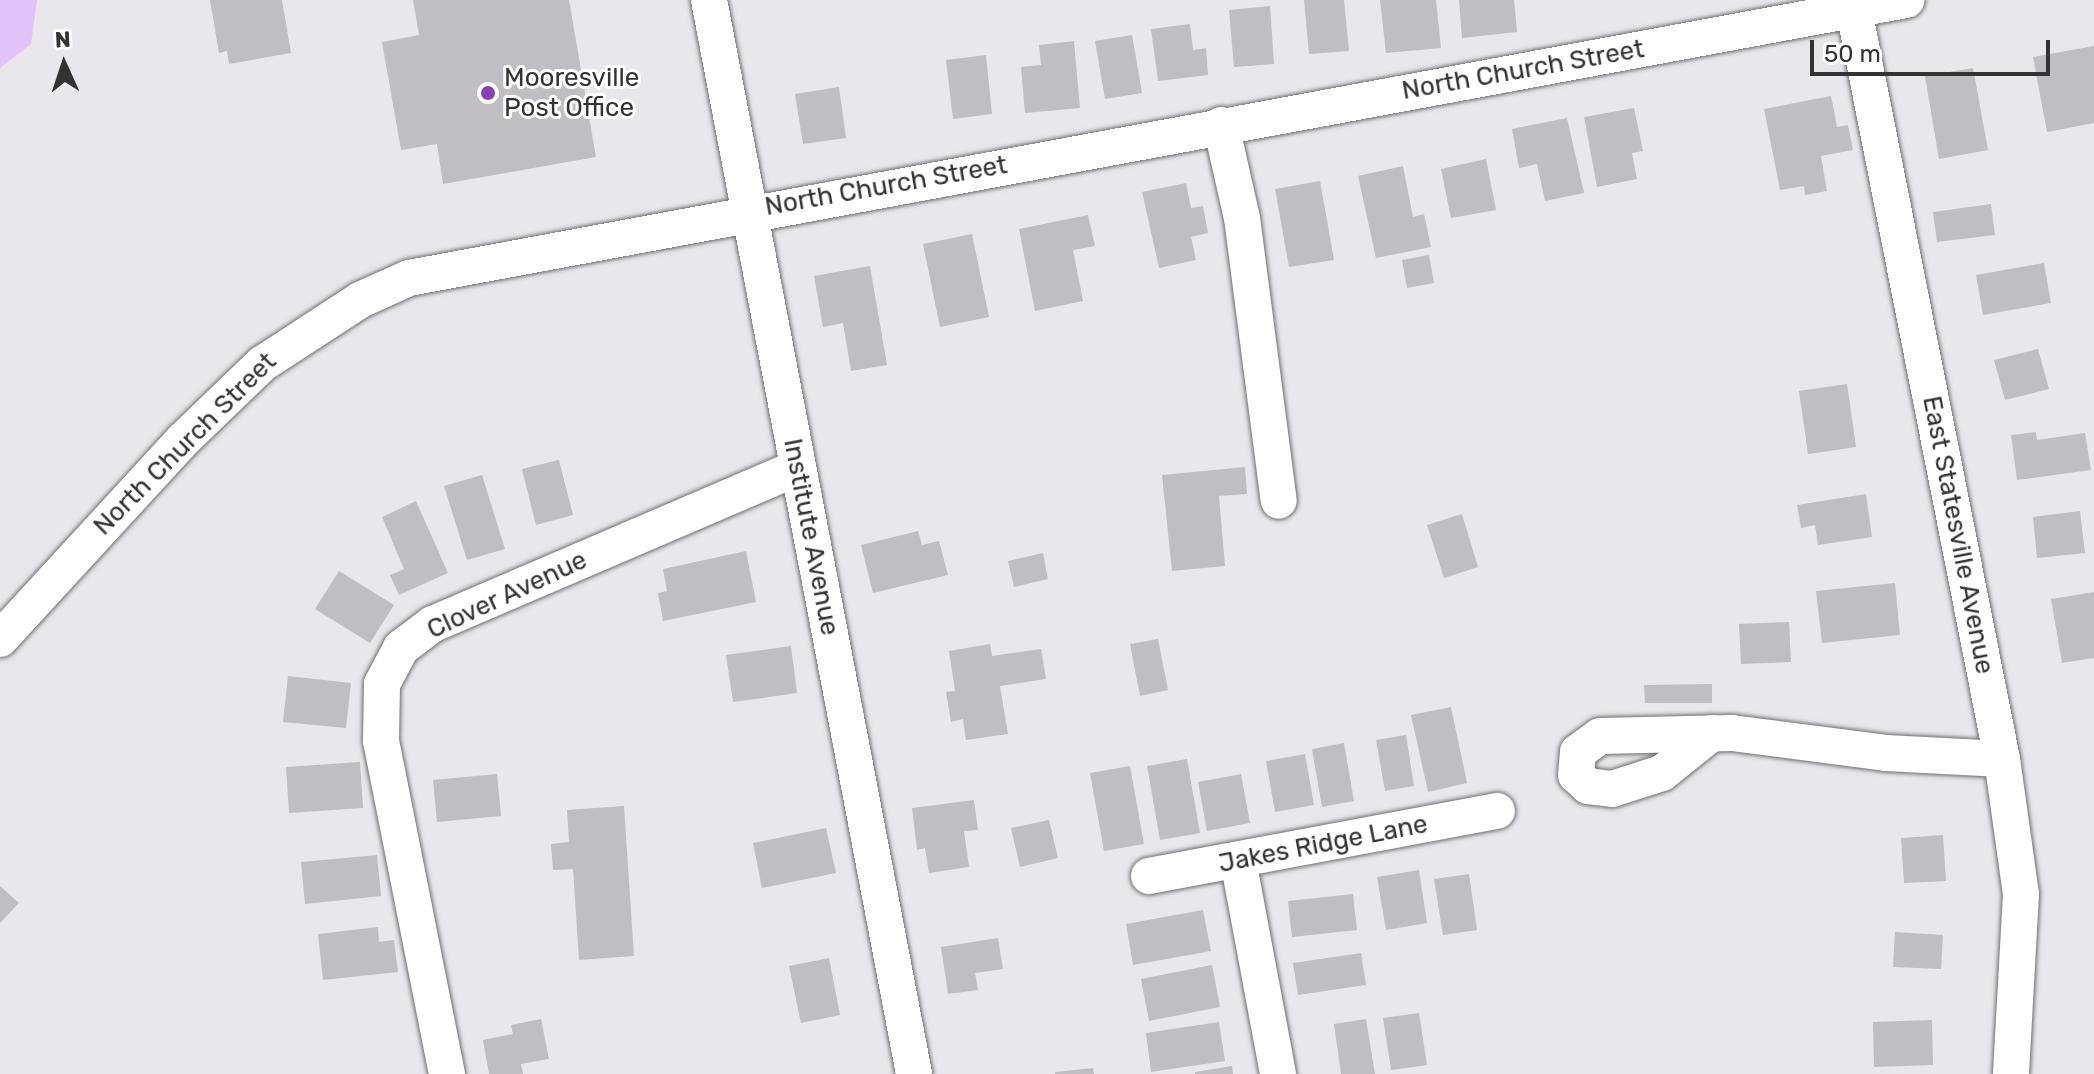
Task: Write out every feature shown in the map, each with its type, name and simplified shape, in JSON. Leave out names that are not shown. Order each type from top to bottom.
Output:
[{"type":"street","name":"Institute Avenue","points":[[709,0],[914,1074]]},
{"type":"street","name":"North Church Street","points":[[0,639],[182,441],[262,364],[360,300],[439,270],[1853,5],[1906,0]]},
{"type":"street","name":"East Statesville Avenue","points":[[1853,5],[2002,759],[2021,894],[2011,1074]]},
{"type":"street","points":[[1221,125],[1242,218],[1279,501]]},
{"type":"street","name":"Clover Avenue","points":[[447,1074],[381,741],[382,684],[401,648],[433,624],[797,468]]},
{"type":"street","points":[[1712,733],[2002,759]]},
{"type":"street","name":"Jakes Ridge Lane","points":[[1149,876],[1497,811]]},
{"type":"street","points":[[1238,860],[1278,1074]]},
{"type":"shaded area","points":[[0,0],[37,0],[31,44],[0,68]]},
{"type":"building","points":[[210,0],[282,0],[291,53],[229,64],[227,51],[219,53]]},
{"type":"building","name":"Mooresville Post Office","points":[[413,0],[569,0],[596,157],[443,184],[437,144],[401,150],[382,42],[419,35]]},
{"type":"building","points":[[1304,0],[1344,0],[1349,51],[1309,54]]},
{"type":"building","points":[[1380,0],[1436,0],[1441,48],[1386,53]]},
{"type":"building","points":[[1459,0],[1514,0],[1517,32],[1462,38]]},
{"type":"building","points":[[1270,6],[1274,64],[1234,67],[1229,10]]},
{"type":"building","points":[[1190,24],[1193,50],[1206,48],[1208,75],[1158,81],[1151,29]]},
{"type":"building","points":[[1132,35],[1142,93],[1105,99],[1095,41]]},
{"type":"building","points":[[1074,41],[1080,108],[1025,113],[1021,67],[1041,65],[1039,45]]},
{"type":"building","points":[[2094,46],[2094,123],[2047,132],[2033,57]]},
{"type":"building","points":[[986,55],[992,114],[953,119],[946,60]]},
{"type":"building","points":[[1973,68],[1988,150],[1939,159],[1925,76]]},
{"type":"building","points":[[839,87],[846,138],[803,144],[795,94]]},
{"type":"building","points":[[1831,96],[1837,127],[1848,125],[1853,150],[1821,156],[1827,191],[1805,195],[1804,186],[1780,190],[1764,109]]},
{"type":"building","points":[[1634,108],[1643,151],[1632,153],[1637,179],[1597,187],[1584,117]]},
{"type":"building","points":[[1567,118],[1584,193],[1545,201],[1537,164],[1519,168],[1512,129]]},
{"type":"building","points":[[1486,159],[1496,210],[1451,218],[1441,169]]},
{"type":"building","points":[[1403,166],[1413,217],[1424,214],[1431,247],[1376,258],[1358,176]]},
{"type":"building","points":[[1320,181],[1334,260],[1289,267],[1275,189]]},
{"type":"building","points":[[1186,183],[1191,208],[1203,206],[1208,233],[1191,237],[1196,260],[1159,268],[1142,192]]},
{"type":"building","points":[[1991,204],[1995,235],[1937,242],[1933,212]]},
{"type":"building","points":[[1088,215],[1095,246],[1073,250],[1083,301],[1035,311],[1019,229]]},
{"type":"building","points":[[972,234],[989,317],[940,327],[923,244]]},
{"type":"building","points":[[1429,255],[1434,283],[1407,288],[1402,260]]},
{"type":"building","points":[[2044,263],[2051,303],[1983,315],[1976,275]]},
{"type":"building","points":[[870,266],[887,365],[851,371],[843,323],[823,327],[814,276]]},
{"type":"building","points":[[2038,349],[2049,389],[2005,400],[1994,360]]},
{"type":"building","points":[[1847,384],[1856,447],[1808,454],[1799,391]]},
{"type":"building","points":[[2036,432],[2037,440],[2085,433],[2091,470],[2017,480],[2011,435]]},
{"type":"building","points":[[559,460],[573,515],[536,525],[522,469]]},
{"type":"building","points":[[1245,467],[1247,494],[1219,496],[1225,566],[1172,571],[1162,475]]},
{"type":"building","points":[[482,475],[505,549],[467,560],[444,486]]},
{"type":"building","points":[[1866,494],[1872,537],[1818,545],[1815,525],[1801,528],[1797,505]]},
{"type":"building","points":[[416,501],[448,573],[399,595],[390,575],[404,569],[382,517]]},
{"type":"building","points":[[2080,511],[2085,553],[2037,558],[2033,517]]},
{"type":"building","points":[[1462,514],[1478,567],[1444,578],[1427,525]]},
{"type":"building","points":[[918,531],[922,545],[939,541],[948,575],[873,593],[861,545]]},
{"type":"building","points":[[746,551],[756,602],[663,621],[658,593],[667,591],[663,569]]},
{"type":"building","points":[[1043,553],[1048,579],[1014,587],[1008,561]]},
{"type":"building","points":[[339,571],[394,605],[370,643],[315,609]]},
{"type":"building","points":[[1895,583],[1900,635],[1822,643],[1816,591]]},
{"type":"building","points":[[2094,592],[2094,658],[2062,663],[2051,599]]},
{"type":"building","points":[[1789,622],[1791,662],[1741,664],[1739,624]]},
{"type":"building","points":[[1158,639],[1168,690],[1140,696],[1130,644]]},
{"type":"building","points":[[990,644],[992,656],[1041,649],[1046,679],[1000,686],[1008,734],[966,740],[963,719],[951,722],[946,692],[955,691],[949,651]]},
{"type":"building","points":[[791,646],[797,693],[733,702],[726,655]]},
{"type":"building","points":[[288,676],[351,683],[346,728],[283,722]]},
{"type":"building","points":[[1712,684],[1712,703],[1645,703],[1644,685]]},
{"type":"building","points":[[1451,707],[1467,783],[1428,792],[1411,715]]},
{"type":"building","points":[[1406,735],[1414,786],[1385,791],[1376,740]]},
{"type":"building","points":[[1344,743],[1354,801],[1322,807],[1312,749]]},
{"type":"building","points":[[1305,754],[1314,805],[1275,812],[1266,761]]},
{"type":"building","points":[[1187,759],[1200,833],[1160,840],[1147,766]]},
{"type":"building","points":[[360,762],[363,808],[289,813],[286,767]]},
{"type":"building","points":[[1130,766],[1144,844],[1104,851],[1090,773]]},
{"type":"building","points":[[497,774],[501,816],[437,822],[433,780]]},
{"type":"building","points":[[1241,774],[1250,823],[1207,831],[1198,782]]},
{"type":"building","points":[[974,800],[978,830],[964,831],[969,867],[929,873],[925,848],[917,850],[912,808]]},
{"type":"building","points":[[624,806],[634,956],[579,960],[573,869],[553,870],[551,844],[569,842],[567,810]]},
{"type":"building","points":[[1049,820],[1058,858],[1020,867],[1011,828]]},
{"type":"building","points":[[826,828],[836,873],[762,888],[753,843]]},
{"type":"building","points":[[1943,835],[1946,881],[1904,883],[1901,838]]},
{"type":"building","points":[[377,855],[381,896],[305,904],[301,862]]},
{"type":"building","points":[[1419,870],[1427,923],[1386,930],[1377,877]]},
{"type":"building","points":[[1469,874],[1477,930],[1443,935],[1434,879]]},
{"type":"building","points":[[0,886],[19,903],[0,923]]},
{"type":"building","points":[[1353,894],[1357,930],[1292,937],[1288,901]]},
{"type":"building","points":[[1203,910],[1211,951],[1133,965],[1126,924]]},
{"type":"building","points":[[378,927],[379,942],[394,940],[398,972],[323,980],[318,934]]},
{"type":"building","points":[[1895,932],[1943,935],[1941,969],[1893,967]]},
{"type":"building","points":[[998,938],[1003,969],[975,973],[978,990],[948,994],[941,947]]},
{"type":"building","points":[[1361,953],[1366,985],[1298,995],[1293,963]]},
{"type":"building","points":[[829,958],[840,1015],[801,1023],[789,966]]},
{"type":"building","points":[[1212,965],[1220,1007],[1149,1021],[1141,979]]},
{"type":"building","points":[[1419,1013],[1427,1065],[1391,1070],[1383,1018]]},
{"type":"building","points":[[541,1019],[549,1059],[521,1064],[523,1074],[489,1074],[483,1040],[513,1034],[511,1025]]},
{"type":"building","points":[[1366,1019],[1375,1074],[1341,1074],[1334,1024]]},
{"type":"building","points":[[1932,1020],[1933,1065],[1874,1067],[1873,1022]]},
{"type":"building","points":[[1219,1022],[1225,1061],[1151,1072],[1146,1033]]},
{"type":"building","points":[[1232,1066],[1233,1074],[1195,1074],[1195,1072]]},
{"type":"building","points":[[1093,1068],[1094,1074],[1055,1074],[1055,1072]]},
{"type":"place","name":"Mooresville Post Office","points":[[488,93]]}]
